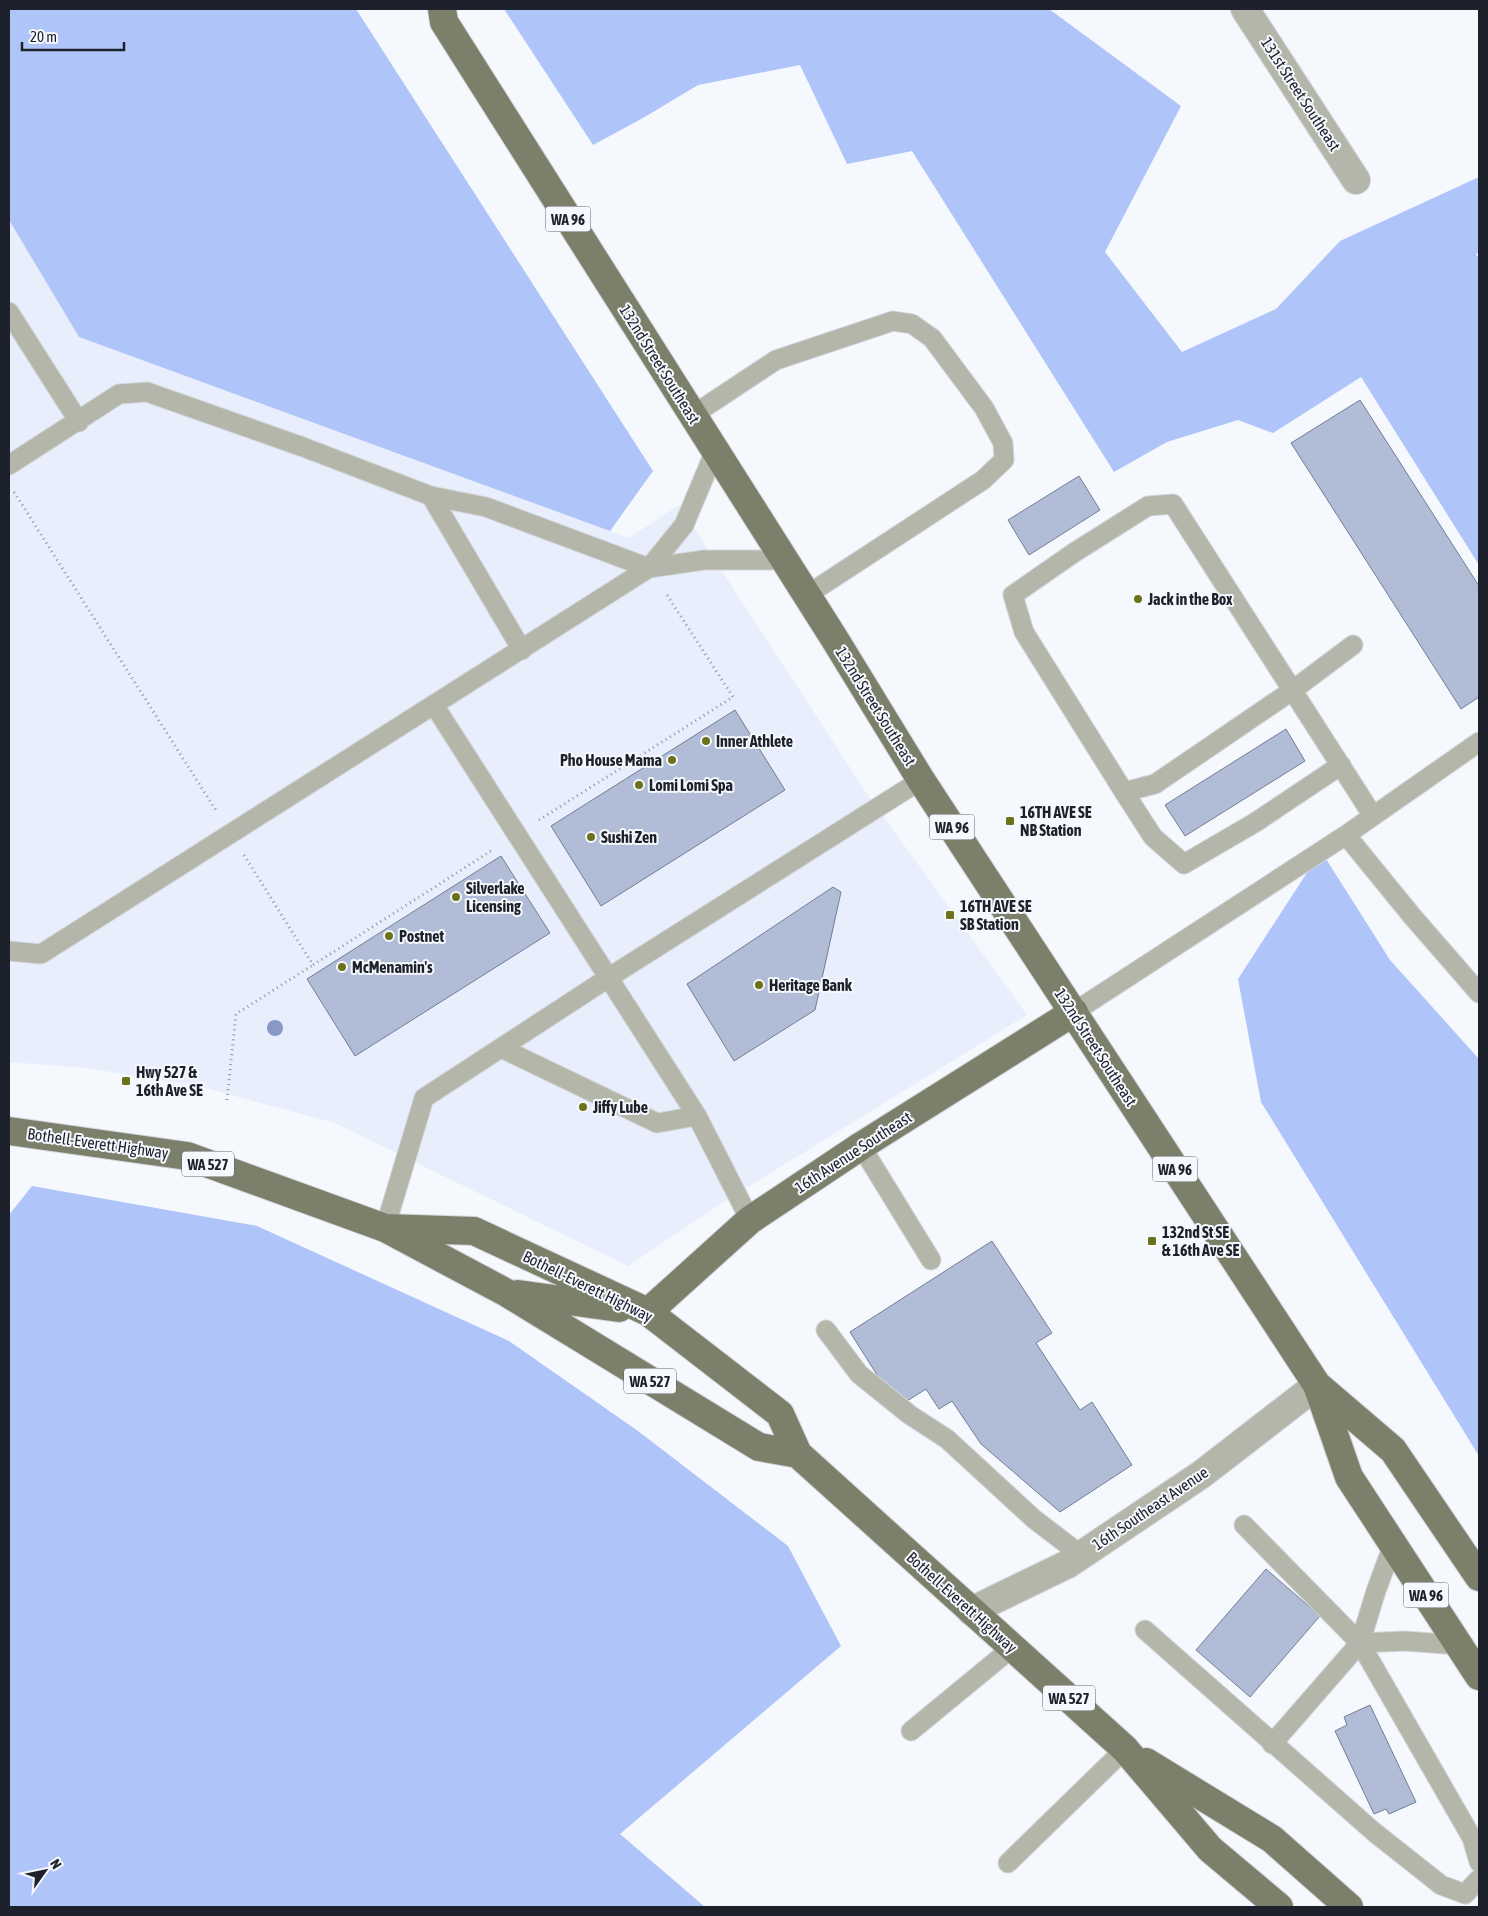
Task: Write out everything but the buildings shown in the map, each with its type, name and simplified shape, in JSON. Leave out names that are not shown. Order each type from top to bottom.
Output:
[{"type":"main road","name":"132nd Street Southeast","points":[[421,9],[443,16],[921,780],[1317,1385],[1349,1477],[1479,1676]]},
{"type":"main road","name":"16th Avenue Southeast","points":[[648,1312],[750,1220],[860,1146],[1074,1012]]},
{"type":"main road","name":"Bothell-Everett Highway","points":[[9,1131],[187,1156],[385,1228],[507,1293],[758,1447],[798,1454]]},
{"type":"main road","name":"Bothell-Everett Highway","points":[[385,1228],[474,1231],[648,1312],[780,1414],[798,1454],[1125,1749],[1210,1848],[1279,1907]]},
{"type":"main road","points":[[507,1293],[648,1312]]},
{"type":"main road","name":"132nd Street Southeast","points":[[1317,1385],[1393,1450],[1479,1576]]},
{"type":"main road","name":"Bothell-Everett Highway","points":[[1125,1749],[1272,1839],[1349,1907]]},
{"type":"street","name":"131st Street Southeast","points":[[1245,9],[1356,180]]},
{"type":"street","name":"16th Southeast Avenue","points":[[971,1611],[1068,1564],[1202,1474],[1317,1385]]},
{"type":"lane","points":[[9,312],[79,422]]},
{"type":"lane","points":[[693,415],[776,360],[893,321],[912,324],[932,338],[984,408],[1004,443],[1004,460],[983,480],[807,595]]},
{"type":"lane","points":[[9,465],[120,394],[147,392],[303,447],[431,496],[486,507],[649,568],[704,560],[784,560]]},
{"type":"lane","points":[[9,951],[41,954],[649,568],[684,525],[715,451]]},
{"type":"lane","points":[[431,496],[522,650]]},
{"type":"lane","points":[[1341,765],[1256,822],[1184,864],[1153,838],[1024,632],[1013,595],[1148,506],[1173,504],[1293,690],[1341,765],[1373,816]]},
{"type":"lane","points":[[1124,792],[1155,784],[1293,690],[1353,645]]},
{"type":"lane","points":[[434,705],[697,1116],[750,1220]]},
{"type":"lane","points":[[1074,1012],[1346,835],[1479,742]]},
{"type":"lane","points":[[385,1228],[424,1098],[608,978],[921,780]]},
{"type":"lane","points":[[1346,835],[1412,916],[1479,993]]},
{"type":"lane","points":[[501,1048],[657,1123],[697,1116]]},
{"type":"lane","points":[[860,1146],[931,1260]]},
{"type":"lane","points":[[826,1330],[859,1374],[910,1415],[947,1439],[1034,1519],[1081,1555]]},
{"type":"lane","points":[[1244,1525],[1360,1643],[1472,1838],[1479,1862]]},
{"type":"lane","points":[[1272,1744],[1360,1643],[1393,1545]]},
{"type":"lane","points":[[1145,1630],[1374,1832],[1441,1885],[1465,1894],[1479,1880]]},
{"type":"lane","points":[[1360,1643],[1405,1641],[1458,1645]]},
{"type":"lane","points":[[911,1731],[1013,1647]]},
{"type":"lane","points":[[1008,1863],[1125,1749]]},
{"type":"path","points":[[227,1100],[236,1014],[313,965]]},
{"type":"shaded area","points":[[9,9],[356,9],[653,471],[610,531],[79,337],[9,220]]},
{"type":"shaded area","points":[[504,9],[1049,9],[1181,106],[1105,252],[1182,352],[1276,309],[1340,241],[1479,177],[1479,252],[1476,254],[1479,259],[1479,565],[1361,377],[1273,433],[1238,420],[1167,442],[1114,472],[912,151],[847,164],[800,65],[698,85],[593,145]]},
{"type":"shaded area","points":[[9,220],[79,337],[629,538],[679,505],[867,794],[1027,1015],[725,1201],[628,1266],[335,1123],[198,1086],[87,1068],[9,1062]]},
{"type":"shaded area","points":[[1321,851],[1390,960],[1479,1059],[1479,1456],[1261,1102],[1238,979]]},
{"type":"shaded area","points":[[32,1186],[257,1226],[509,1341],[638,1431],[788,1546],[841,1646],[620,1834],[705,1907],[9,1907],[9,1215]]},
{"type":"place","name":"Jack in the Box","points":[[1138,599]]},
{"type":"place","name":"Inner Athlete","points":[[706,741]]},
{"type":"place","name":"Pho House Mama","points":[[672,760]]},
{"type":"place","name":"Lomi Lomi Spa","points":[[639,785]]},
{"type":"place","name":"16TH AVE SE NB Station","points":[[1010,821]]},
{"type":"place","name":"Sushi Zen","points":[[591,837]]},
{"type":"place","name":"Silverlake Licensing","points":[[456,897]]},
{"type":"place","name":"16TH AVE SE SB Station","points":[[950,915]]},
{"type":"place","name":"Postnet","points":[[389,936]]},
{"type":"place","name":"McMenamin's","points":[[342,967]]},
{"type":"place","name":"Heritage Bank","points":[[759,985]]},
{"type":"place","name":"Hwy 527 & 16th Ave SE","points":[[126,1081]]},
{"type":"place","name":"Jiffy Lube","points":[[583,1107]]},
{"type":"place","name":"132nd St SE & 16th Ave SE","points":[[1152,1241]]}]
